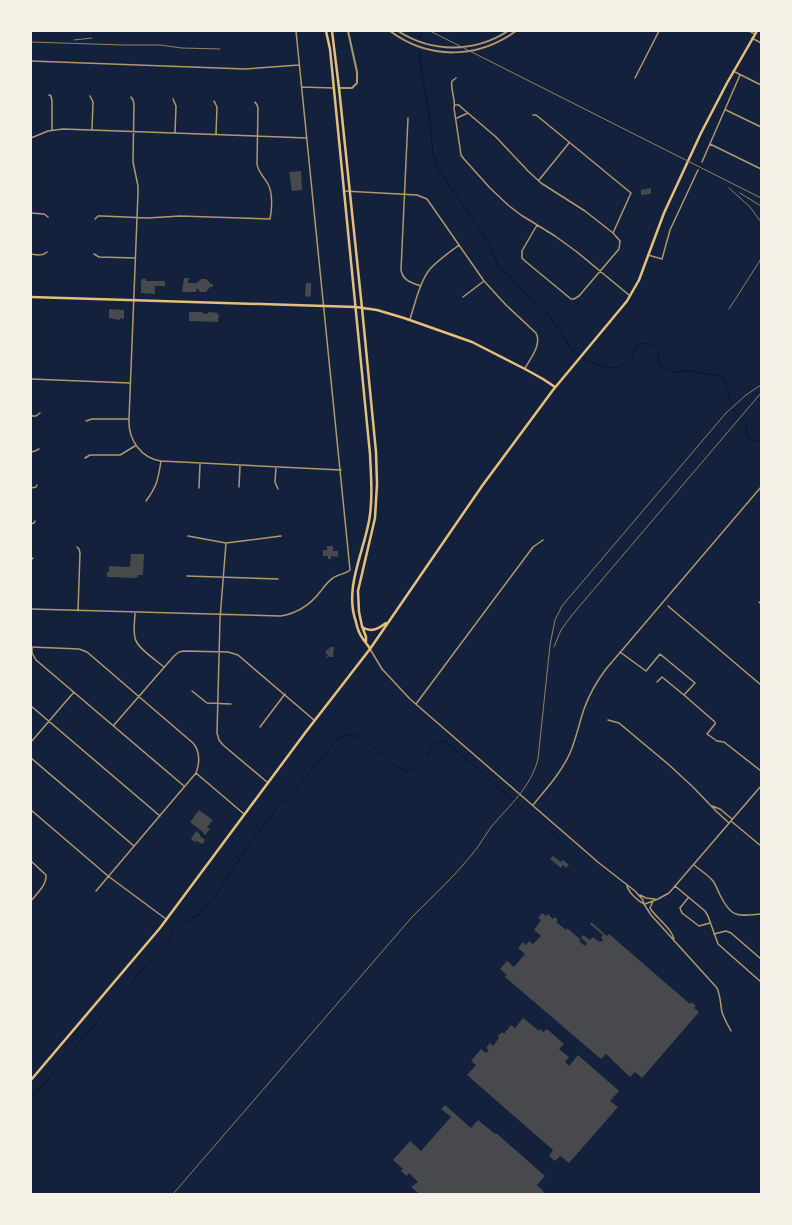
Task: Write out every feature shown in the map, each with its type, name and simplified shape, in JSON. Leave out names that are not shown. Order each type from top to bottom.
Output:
[{"type":"main road","points":[[326,31],[330,50],[368,417],[372,490],[369,520],[353,584],[352,602],[356,623],[363,639],[370,649]]},
{"type":"main road","points":[[332,31],[350,191],[376,452],[377,484],[375,518],[358,591],[358,608],[366,642]]},
{"type":"main road","points":[[31,1080],[166,919],[314,720],[370,649],[482,486],[555,387],[617,314],[630,296],[639,280],[664,213],[708,118],[756,32]]},
{"type":"main road","points":[[31,297],[356,307],[377,310],[410,320],[481,346],[525,369],[555,387]]},
{"type":"main road","points":[[362,626],[368,630],[374,630],[390,620]]},
{"type":"street","points":[[31,610],[276,616],[292,614],[310,603],[334,577],[350,571],[296,31]]},
{"type":"street","points":[[339,88],[352,88],[357,83],[357,72],[348,31]]},
{"type":"street","points":[[390,31],[416,46],[447,52],[477,50],[497,43],[516,31]]},
{"type":"street","points":[[398,31],[414,40],[431,46],[468,47],[489,41],[508,31]]},
{"type":"street","points":[[635,78],[660,31]]},
{"type":"street","points":[[749,31],[756,32]]},
{"type":"street","points":[[752,38],[761,43]]},
{"type":"street","points":[[31,62],[245,69],[299,65]]},
{"type":"street","points":[[733,71],[740,76],[761,85]]},
{"type":"street","points":[[702,162],[740,76]]},
{"type":"street","points":[[456,78],[452,80],[451,84],[455,104],[454,108],[460,151],[464,159],[498,196],[513,209],[563,242],[630,296]]},
{"type":"street","points":[[302,87],[333,88]]},
{"type":"street","points":[[49,95],[51,96],[52,101],[52,130]]},
{"type":"street","points":[[90,96],[93,102],[92,130]]},
{"type":"street","points":[[131,97],[134,104],[133,162],[138,186],[129,420],[129,430],[132,440],[146,456],[161,461],[341,470]]},
{"type":"street","points":[[173,99],[176,106],[175,133]]},
{"type":"street","points":[[214,101],[217,107],[216,134]]},
{"type":"street","points":[[95,219],[98,216],[180,216],[270,219],[270,190],[259,172],[257,164],[258,108],[255,102]]},
{"type":"street","points":[[455,104],[459,105],[496,137],[539,180],[586,212],[613,233],[619,239],[620,244],[619,248],[579,296],[574,299],[569,298],[522,258],[522,252],[537,226]]},
{"type":"street","points":[[726,110],[761,127]]},
{"type":"street","points":[[456,119],[468,113]]},
{"type":"street","points":[[533,115],[538,116],[631,193],[613,233]]},
{"type":"street","points":[[408,118],[401,272],[402,276],[407,281],[421,286]]},
{"type":"street","points":[[31,138],[52,130],[63,129],[307,138]]},
{"type":"street","points":[[539,180],[569,143]]},
{"type":"street","points":[[710,144],[761,169]]},
{"type":"street","points":[[648,255],[662,259],[670,230],[698,170]]},
{"type":"street","points":[[344,191],[417,195],[427,199],[484,281],[538,336],[538,343],[525,369]]},
{"type":"street","points":[[31,213],[44,214],[48,217]]},
{"type":"street","points":[[410,320],[421,286],[431,268],[460,245]]},
{"type":"street","points":[[31,254],[41,255],[47,252]]},
{"type":"street","points":[[94,254],[99,257],[135,258]]},
{"type":"street","points":[[463,297],[484,281]]},
{"type":"street","points":[[31,379],[130,383]]},
{"type":"street","points":[[31,416],[38,415],[40,413]]},
{"type":"street","points":[[86,422],[92,419],[129,420]]},
{"type":"street","points":[[85,458],[90,455],[120,455],[136,445]]},
{"type":"street","points":[[31,452],[35,452],[39,449]]},
{"type":"street","points":[[146,501],[157,484],[161,461]]},
{"type":"street","points":[[199,488],[200,464]]},
{"type":"street","points":[[239,487],[240,466]]},
{"type":"street","points":[[276,467],[275,482],[278,489]]},
{"type":"street","points":[[31,488],[36,487],[37,485]]},
{"type":"street","points":[[533,805],[565,763],[574,743],[584,709],[600,678],[620,652],[761,486]]},
{"type":"street","points":[[31,524],[35,521]]},
{"type":"street","points":[[188,536],[226,543],[281,536]]},
{"type":"street","points":[[416,704],[533,547],[543,540]]},
{"type":"street","points":[[226,543],[220,615],[217,731],[219,740],[268,783]]},
{"type":"street","points":[[77,547],[80,553],[78,611]]},
{"type":"street","points":[[187,576],[278,579]]},
{"type":"street","points":[[668,606],[761,685]]},
{"type":"street","points":[[135,612],[134,634],[136,640],[141,647],[164,667]]},
{"type":"street","points":[[96,891],[185,787],[196,773],[198,755],[195,745],[90,654],[82,650],[32,648],[32,653],[36,660],[185,787]]},
{"type":"street","points":[[370,649],[382,668],[416,704],[599,863],[638,894],[652,915],[717,988],[721,997],[723,1016],[730,1030]]},
{"type":"street","points":[[114,725],[174,656],[179,652],[184,651],[232,653],[241,657],[314,720]]},
{"type":"street","points":[[620,652],[646,671],[660,654],[695,683],[684,695]]},
{"type":"street","points":[[657,682],[662,677],[684,695],[715,722],[707,734],[717,741],[724,742],[761,771]]},
{"type":"street","points":[[192,691],[206,702],[231,704]]},
{"type":"street","points":[[31,742],[74,692]]},
{"type":"street","points":[[260,727],[285,694]]},
{"type":"street","points":[[31,706],[160,816]]},
{"type":"street","points":[[608,720],[619,723],[693,787],[716,812],[730,823]]},
{"type":"street","points":[[31,758],[134,846]]},
{"type":"street","points":[[196,773],[244,814]]},
{"type":"street","points":[[644,904],[667,895],[761,786]]},
{"type":"street","points":[[710,805],[720,810],[761,846]]},
{"type":"street","points":[[31,810],[108,876],[166,919]]},
{"type":"street","points":[[31,861],[46,875],[45,884],[31,901]]},
{"type":"street","points":[[694,865],[714,882],[728,910],[743,916],[761,914]]},
{"type":"street","points":[[627,886],[640,902],[644,904]]},
{"type":"street","points":[[675,886],[705,911],[718,944],[761,982]]},
{"type":"street","points":[[638,894],[646,898],[657,900]]},
{"type":"street","points":[[688,898],[680,908],[682,913],[699,926],[710,923]]},
{"type":"street","points":[[653,901],[650,908],[673,935],[674,941]]},
{"type":"street","points":[[714,934],[726,931],[731,932],[761,959]]},
{"type":"building","points":[[301,171],[302,190],[292,191],[289,172]]},
{"type":"building","points":[[651,188],[651,194],[641,195],[641,190]]},
{"type":"building","points":[[184,278],[189,278],[188,283],[197,283],[201,279],[206,279],[213,284],[213,287],[210,287],[206,292],[200,292],[197,288],[196,292],[182,292]]},
{"type":"building","points":[[142,279],[146,279],[146,281],[165,281],[165,286],[155,286],[155,294],[141,293]]},
{"type":"building","points":[[306,283],[311,283],[310,297],[305,296]]},
{"type":"building","points":[[109,309],[124,310],[124,319],[120,318],[120,320],[109,318]]},
{"type":"building","points":[[189,312],[202,312],[208,314],[208,312],[210,312],[210,314],[211,312],[218,313],[218,322],[189,321]]},
{"type":"building","points":[[327,546],[333,546],[333,551],[338,551],[338,557],[331,556],[331,559],[328,559],[328,556],[323,556],[323,550],[327,550]]},
{"type":"building","points":[[131,554],[144,554],[143,575],[138,575],[136,578],[107,577],[109,566],[130,567]]},
{"type":"building","points":[[331,647],[334,647],[333,657],[329,656],[326,658],[328,655],[325,652]]},
{"type":"building","points":[[199,810],[213,820],[207,827],[210,829],[205,835],[190,822]]},
{"type":"building","points":[[196,831],[205,840],[203,844],[197,841],[195,842],[191,839]]},
{"type":"building","points":[[553,856],[561,862],[563,860],[569,865],[566,868],[563,865],[561,868],[550,859]]},
{"type":"building","points":[[542,913],[546,916],[548,914],[553,919],[555,917],[558,920],[556,922],[566,930],[567,928],[581,940],[579,941],[585,946],[587,943],[581,938],[583,935],[590,940],[593,937],[599,942],[603,940],[601,938],[603,935],[590,924],[591,922],[607,936],[609,934],[690,1004],[691,1002],[696,1006],[694,1008],[699,1012],[642,1078],[635,1072],[630,1077],[606,1054],[601,1059],[505,977],[507,975],[500,969],[507,961],[514,967],[525,954],[518,948],[523,942],[526,945],[529,941],[533,944],[541,936],[534,930],[541,920],[538,918]]},
{"type":"building","points":[[523,1018],[539,1031],[540,1029],[543,1032],[547,1029],[564,1044],[559,1049],[569,1057],[565,1062],[569,1066],[578,1055],[619,1091],[610,1101],[618,1107],[569,1163],[560,1156],[555,1161],[549,1156],[553,1150],[467,1075],[476,1065],[471,1061],[481,1049],[486,1053],[489,1050],[486,1048],[490,1043],[493,1046],[499,1038],[498,1036],[502,1032],[504,1034],[511,1025],[515,1028]]},
{"type":"building","points":[[445,1105],[471,1128],[478,1120],[495,1134],[496,1133],[545,1176],[537,1185],[544,1192],[543,1194],[417,1194],[418,1193],[411,1187],[418,1182],[409,1173],[407,1176],[401,1171],[403,1169],[393,1160],[410,1141],[421,1151],[451,1117],[441,1109]]},
{"type":"waterway","points":[[420,39],[422,31]]},
{"type":"waterway","points":[[420,51],[420,62],[430,120],[433,153],[438,169],[489,243],[499,267],[549,315],[572,350],[587,361],[604,367],[618,368],[632,358],[635,349],[640,344],[647,343],[654,346],[659,351],[658,357],[662,366],[673,372],[687,370],[723,377],[724,383],[729,390],[730,401],[746,425],[746,433],[752,440],[761,442]]},
{"type":"waterway","points":[[181,924],[200,914],[218,892],[235,864],[239,862],[240,857],[280,804],[286,800],[337,740],[343,736],[349,735],[362,738]]},
{"type":"waterway","points":[[427,754],[429,754],[431,749],[438,743],[446,742],[480,770],[493,782],[494,785],[513,799]]},
{"type":"waterway","points":[[370,743],[371,746],[392,764],[406,771],[415,768],[424,758]]},
{"type":"waterway","points":[[516,802],[561,841]]},
{"type":"waterway","points":[[31,1099],[131,984],[137,975],[170,938],[174,931]]},
{"type":"railway","points":[[430,31],[761,198]]},
{"type":"railway","points":[[74,40],[92,38]]},
{"type":"railway","points":[[31,42],[160,45],[182,48],[220,49]]},
{"type":"railway","points":[[729,188],[750,207],[761,222]]},
{"type":"railway","points":[[740,193],[761,206]]},
{"type":"railway","points":[[729,309],[761,259]]},
{"type":"railway","points":[[173,1194],[412,917],[462,866],[477,848],[491,827],[519,796],[535,769],[538,759],[550,645],[555,620],[562,606],[726,413],[746,395],[761,385]]},
{"type":"railway","points":[[554,647],[561,630],[572,615],[761,393]]}]
